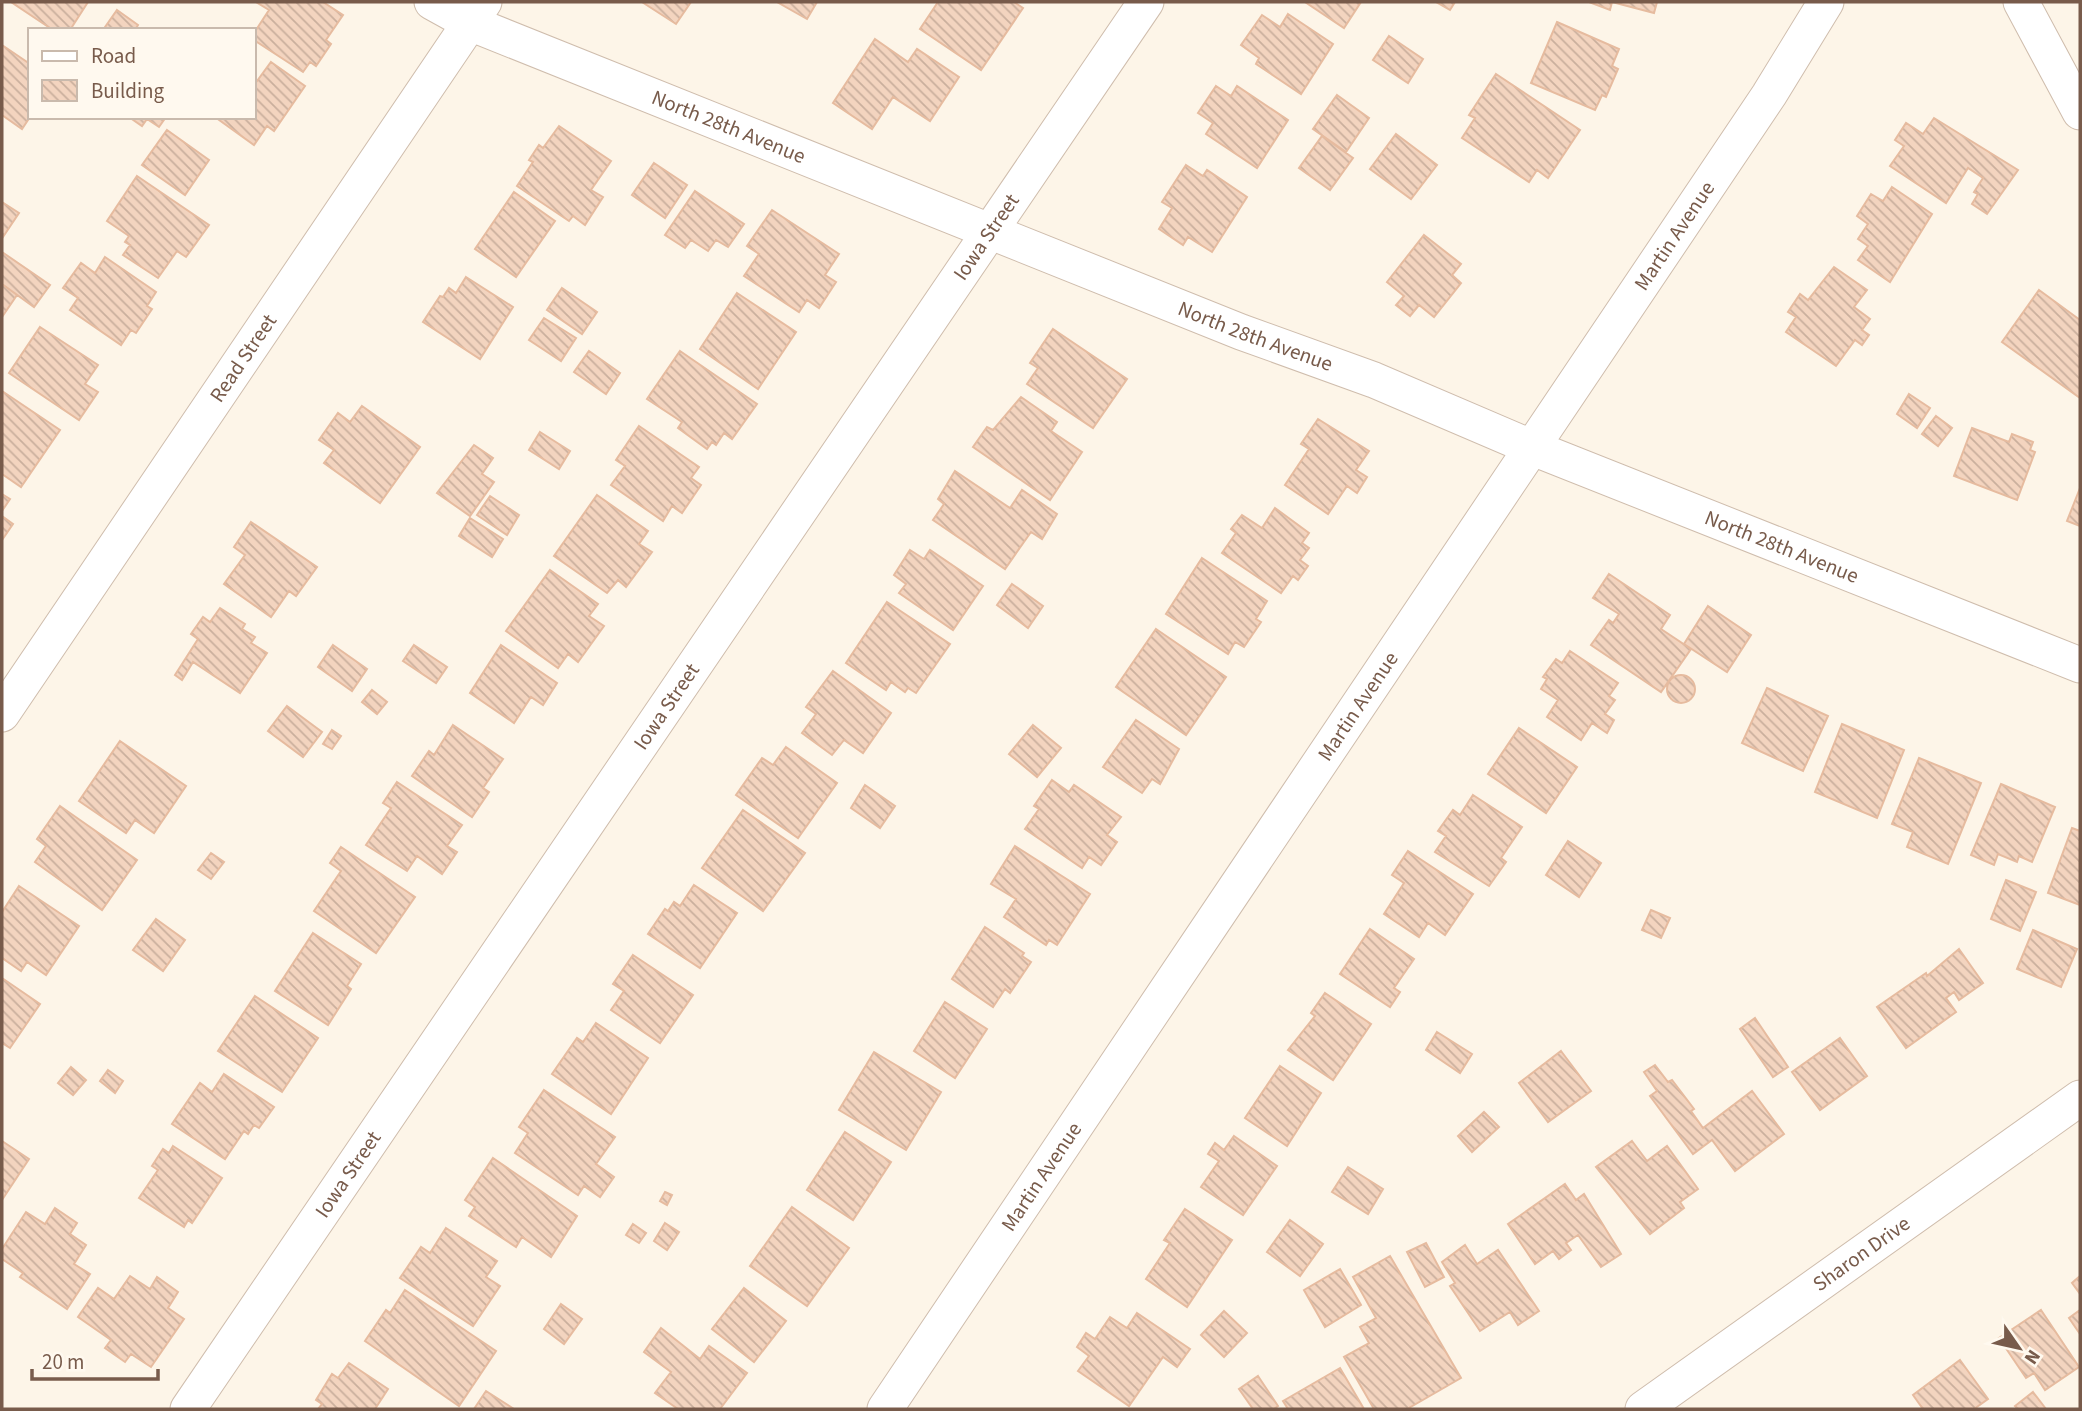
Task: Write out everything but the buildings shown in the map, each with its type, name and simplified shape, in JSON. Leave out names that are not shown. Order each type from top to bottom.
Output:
[{"type":"street","name":"North 28th Avenue","points":[[432,2],[477,12],[988,230],[1241,332],[1374,380],[1533,448],[2080,665]]},
{"type":"street","name":"Iowa Street","points":[[188,1409],[988,230],[1146,2]]},
{"type":"street","points":[[1791,58],[1800,2]]},
{"type":"street","name":"Martin Avenue","points":[[885,1409],[1533,448],[1826,2]]},
{"type":"street","points":[[2021,2],[2080,112]]},
{"type":"street","name":"Read Street","points":[[2,714],[477,12]]},
{"type":"street","name":"Sharon Drive","points":[[1643,1409],[2080,1098]]}]
